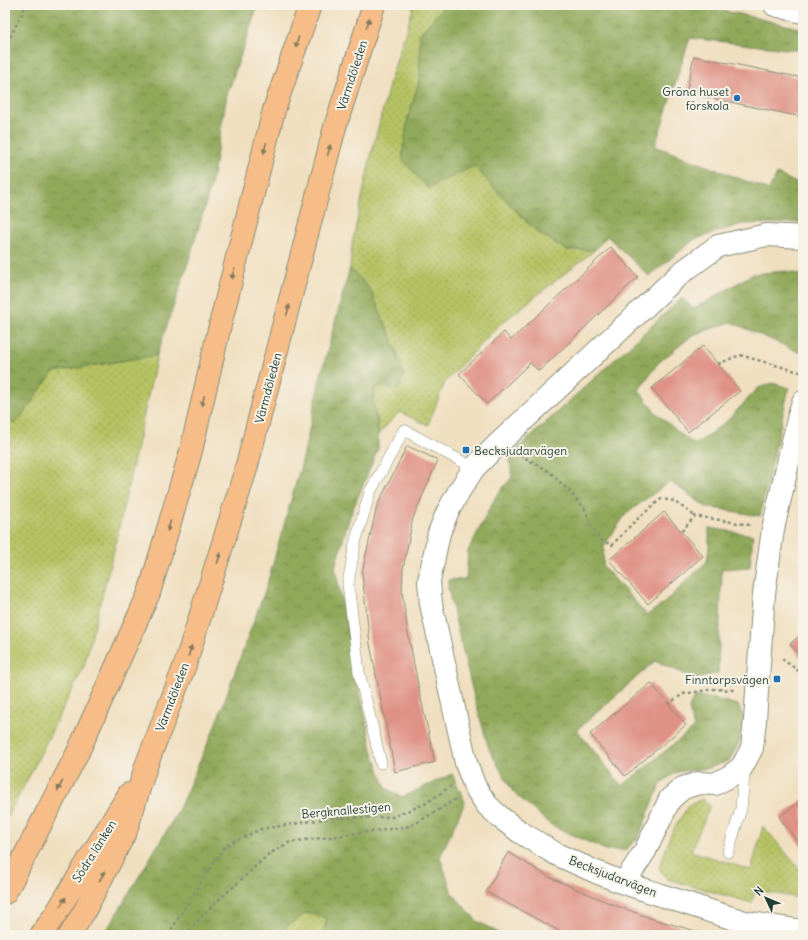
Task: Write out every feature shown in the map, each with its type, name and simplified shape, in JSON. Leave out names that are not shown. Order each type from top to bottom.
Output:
[{"type":"highway","points":[[5,893],[78,752],[149,593],[191,451],[220,325],[274,110],[310,5]]},
{"type":"highway","name":"Värmdöleden","points":[[146,766],[185,665],[246,469],[336,126],[374,5]]},
{"type":"highway","points":[[70,935],[84,912],[126,831],[146,766]]},
{"type":"highway","name":"Södra länken","points":[[41,935],[146,766]]},
{"type":"street","points":[[775,5],[803,12]]},
{"type":"street","name":"Becksjudarvägen","points":[[803,237],[767,235],[718,246],[681,273],[474,468],[447,513],[439,534],[429,581],[431,604],[466,764],[472,780],[487,804],[501,818],[520,832],[556,854],[624,883],[745,922],[803,931]]},
{"type":"street","points":[[624,883],[645,851],[670,799],[683,788],[699,784],[715,784],[730,776],[742,767],[752,748],[764,594],[773,529],[803,402]]},
{"type":"lane","points":[[381,763],[359,672],[348,584],[355,543],[370,492],[404,430],[474,468]]},
{"type":"lane","points":[[728,852],[741,809],[745,761]]},
{"type":"path","points":[[5,48],[26,5]]},
{"type":"path","points":[[718,364],[740,355],[803,373]]},
{"type":"path","points":[[516,453],[550,472],[584,509],[592,527],[601,540],[612,545],[635,521],[661,499],[674,501],[695,516],[773,529]]},
{"type":"path","points":[[682,531],[695,516]]},
{"type":"path","points":[[668,704],[683,694],[714,689],[757,691]]},
{"type":"path","name":"Bergknallestigen","points":[[168,935],[225,846],[261,829],[331,818],[392,817],[425,804],[472,780]]},
{"type":"path","name":"Bergknallestigen","points":[[185,935],[268,854],[290,842],[376,832],[410,826],[430,815],[472,780]]},
{"type":"green space","points":[[5,5],[258,5],[227,95],[211,186],[189,260],[157,355],[53,372],[15,425],[5,415]]},
{"type":"green space","points":[[414,5],[445,5],[420,34],[420,78],[407,122],[428,188],[474,165],[537,232],[567,250],[595,250],[499,325],[445,382],[428,425],[399,412],[378,435],[378,424],[372,400],[376,385],[404,376],[393,341],[370,289],[350,268],[352,244],[371,155],[391,78]]},
{"type":"green space","points":[[445,5],[692,5],[740,14],[803,29],[803,51],[690,38],[655,146],[769,190],[777,174],[803,186],[803,222],[742,224],[695,239],[649,276],[607,236],[595,250],[567,250],[537,232],[474,166],[428,188],[402,159],[407,122],[420,78],[420,34]]},
{"type":"green space","points":[[350,268],[370,289],[393,341],[404,376],[398,389],[376,386],[372,400],[378,424],[378,449],[350,516],[335,567],[372,750],[386,788],[402,797],[452,774],[465,802],[440,857],[452,893],[477,921],[503,935],[323,935],[327,918],[306,913],[287,926],[280,935],[104,935],[177,813],[214,729],[266,588],[303,458],[319,383]]},
{"type":"green space","points":[[786,271],[803,275],[803,347],[801,353],[731,322],[693,335],[658,363],[639,390],[654,411],[695,445],[727,421],[758,388],[773,383],[789,388],[760,516],[706,507],[669,482],[626,514],[604,546],[603,566],[647,615],[663,604],[707,561],[709,548],[709,528],[753,535],[750,567],[722,569],[718,673],[696,679],[655,661],[577,730],[622,786],[694,728],[689,708],[695,696],[716,699],[738,705],[744,718],[741,739],[729,761],[708,768],[677,772],[661,783],[638,838],[625,850],[606,850],[551,825],[513,792],[489,749],[473,693],[448,589],[449,580],[466,579],[468,551],[496,496],[512,477],[509,456],[682,298],[694,309],[753,274]]},
{"type":"green space","points":[[157,355],[114,550],[84,666],[31,773],[5,821],[5,415],[15,425],[53,372]]},
{"type":"green space","points":[[702,799],[710,806],[691,851],[751,870],[763,826],[803,873],[803,899],[755,890],[752,903],[667,879],[659,868],[671,834],[688,806]]},
{"type":"green space","points":[[306,913],[327,918],[323,935],[280,935],[287,926]]},
{"type":"building","points":[[694,56],[803,78],[802,117],[686,93]]},
{"type":"building","points":[[611,247],[638,277],[539,371],[530,363],[487,404],[459,374],[504,332],[511,340]]},
{"type":"building","points":[[703,346],[740,391],[688,432],[652,388]]},
{"type":"building","points":[[407,446],[438,460],[413,518],[403,569],[402,591],[419,690],[435,762],[395,772],[370,644],[362,573],[377,506]]},
{"type":"building","points":[[664,512],[703,556],[648,604],[609,560]]},
{"type":"building","points":[[803,633],[803,660],[790,644]]},
{"type":"building","points":[[651,683],[686,725],[625,776],[590,734]]},
{"type":"building","points":[[803,799],[803,849],[779,817]]},
{"type":"building","points":[[508,852],[549,877],[609,903],[653,919],[710,935],[567,935],[486,892]]},
{"type":"place","name":"Gröna huset förskola","points":[[737,98]]},
{"type":"place","name":"Becksjudarvägen","points":[[466,450]]},
{"type":"place","name":"Finntorpsvägen","points":[[777,679]]}]
